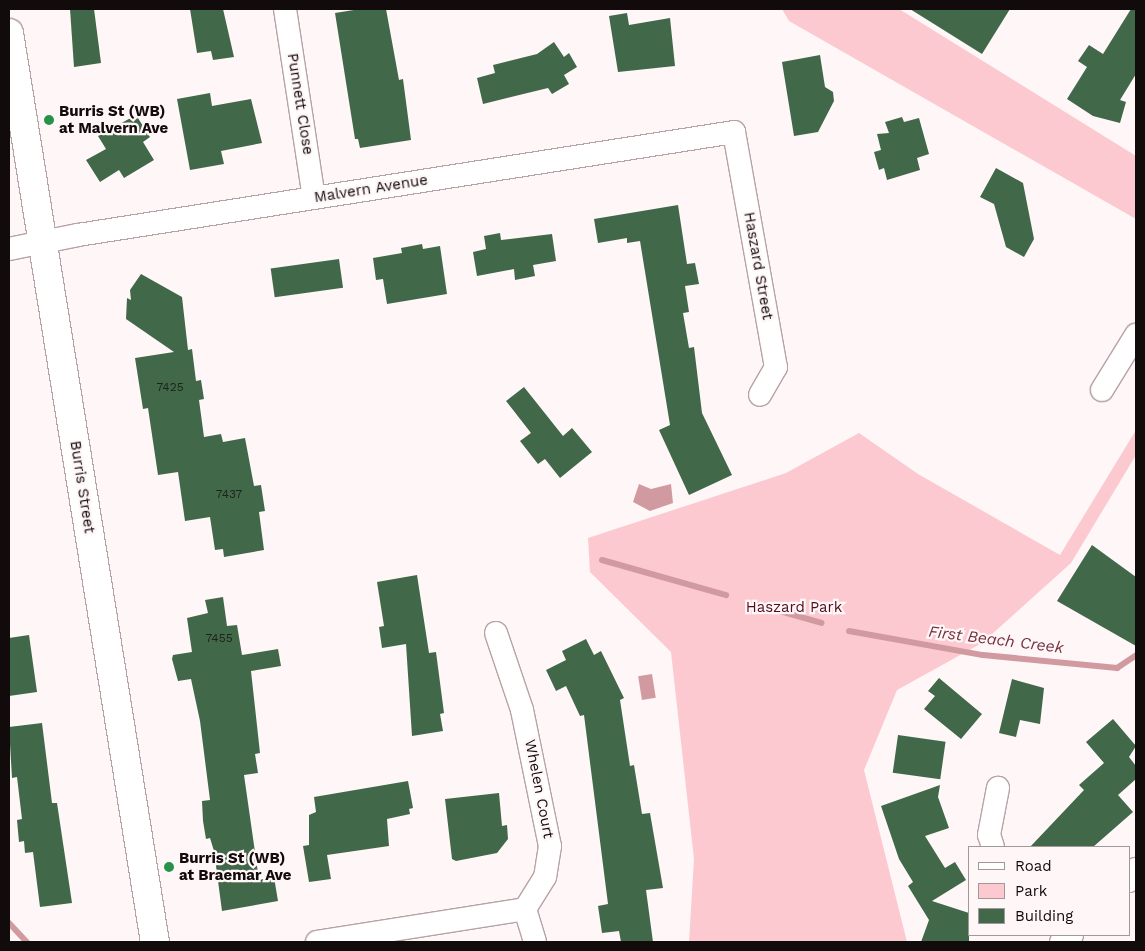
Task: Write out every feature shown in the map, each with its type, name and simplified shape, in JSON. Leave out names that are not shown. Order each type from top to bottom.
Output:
[{"type":"street","name":"Punnett Close","points":[[286,9],[314,198]]},
{"type":"street","name":"Burris Street","points":[[9,33],[155,942]]},
{"type":"street","name":"Malvern Avenue","points":[[9,249],[314,198],[734,132]]},
{"type":"street","name":"Haszard Street","points":[[734,132],[776,367],[760,395]]},
{"type":"street","points":[[1102,390],[1136,335]]},
{"type":"street","name":"Whelen Court","points":[[496,633],[526,723],[550,846],[545,877],[525,909]]},
{"type":"street","points":[[993,846],[989,835],[998,788]]},
{"type":"street","points":[[317,942],[525,909],[535,942]]},
{"type":"green space","points":[[782,9],[899,9],[1136,156],[1136,219],[789,21]]},
{"type":"green space","name":"Haszard Park","points":[[1136,430],[1136,455],[1071,563],[982,643],[897,690],[864,770],[907,942],[689,942],[694,859],[671,652],[590,572],[588,538],[786,473],[859,433],[918,474],[1060,555]]},
{"type":"shaded area","points":[[639,484],[651,489],[671,484],[673,503],[650,511],[633,502]]},
{"type":"shaded area","points":[[652,674],[656,698],[642,700],[638,676]]},
{"type":"building","points":[[70,9],[94,9],[101,63],[74,67]]},
{"type":"building","points":[[190,9],[223,9],[234,57],[213,60],[211,51],[197,53]]},
{"type":"building","points":[[360,9],[386,9],[399,80],[403,79],[411,140],[360,148],[358,139],[355,139],[335,13]]},
{"type":"building","points":[[910,9],[1010,9],[982,54]]},
{"type":"building","points":[[1131,9],[1136,9],[1136,74],[1120,100],[1126,102],[1120,123],[1093,116],[1067,99],[1087,67],[1078,61],[1089,45],[1103,54]]},
{"type":"building","points":[[627,13],[629,25],[670,18],[675,66],[618,72],[609,16]]},
{"type":"building","points":[[554,42],[564,57],[569,53],[577,67],[564,75],[569,84],[552,94],[548,88],[483,104],[477,78],[495,73],[493,65],[537,54]]},
{"type":"building","points":[[820,55],[825,87],[833,92],[834,101],[818,132],[794,136],[782,62]]},
{"type":"building","points":[[210,93],[212,106],[251,99],[262,143],[221,151],[224,164],[190,170],[177,99]]},
{"type":"building","points":[[136,115],[150,137],[143,142],[154,160],[124,178],[119,170],[100,182],[86,160],[106,149],[98,136]]},
{"type":"building","points":[[902,117],[904,122],[919,118],[929,154],[917,158],[920,170],[887,180],[884,168],[879,170],[874,152],[881,150],[877,134],[889,133],[885,122]]},
{"type":"building","points":[[996,168],[1023,183],[1034,239],[1024,257],[1006,247],[994,204],[980,197]]},
{"type":"building","points":[[678,205],[687,264],[695,263],[699,284],[685,286],[689,312],[683,313],[689,348],[694,347],[702,413],[732,475],[689,495],[659,430],[670,425],[640,241],[627,243],[627,238],[598,243],[594,219]]},
{"type":"building","points":[[500,233],[501,240],[552,234],[556,261],[533,265],[535,276],[515,280],[514,269],[477,276],[473,252],[486,249],[484,236]]},
{"type":"building","points":[[422,244],[423,249],[440,246],[447,294],[387,304],[383,279],[376,280],[373,258],[402,253],[401,248]]},
{"type":"building","points":[[339,259],[343,288],[275,297],[271,269]]},
{"type":"building","points":[[141,274],[182,297],[188,350],[192,349],[196,381],[201,380],[204,399],[199,400],[204,437],[221,434],[223,442],[245,438],[254,486],[261,485],[265,511],[259,512],[264,550],[224,557],[223,549],[215,550],[210,517],[185,521],[178,472],[158,475],[148,408],[143,409],[135,358],[174,352],[126,319],[127,298],[131,300],[130,290]]},
{"type":"building","points":[[524,387],[563,436],[572,428],[592,452],[560,478],[545,459],[538,464],[520,441],[531,433],[506,401]]},
{"type":"building","points":[[1092,545],[1136,577],[1136,646],[1057,601]]},
{"type":"building","points":[[417,575],[429,653],[436,652],[444,713],[440,714],[443,731],[412,736],[406,644],[382,648],[379,627],[384,626],[377,582]]},
{"type":"building","points":[[223,597],[227,626],[237,625],[242,655],[278,649],[281,666],[251,671],[260,753],[255,754],[258,773],[244,775],[259,880],[274,877],[278,901],[222,911],[214,851],[210,838],[206,839],[203,821],[202,801],[210,800],[200,721],[191,679],[178,681],[172,659],[173,655],[192,652],[187,618],[208,613],[205,600]]},
{"type":"building","points":[[29,635],[37,692],[9,696],[9,638]]},
{"type":"building","points":[[586,639],[594,655],[601,651],[624,698],[620,700],[630,766],[634,765],[642,814],[650,813],[663,888],[646,890],[653,942],[621,942],[619,931],[602,933],[598,906],[608,904],[584,715],[580,716],[566,686],[556,691],[546,670],[566,660],[562,651]]},
{"type":"building","points":[[939,678],[982,714],[961,739],[924,709],[935,696],[928,691]]},
{"type":"building","points":[[1012,679],[1044,688],[1040,724],[1020,720],[1016,737],[999,733]]},
{"type":"building","points":[[1113,719],[1136,746],[1129,757],[1136,766],[1136,779],[1118,795],[1133,812],[1094,846],[1031,846],[1084,790],[1079,785],[1104,763],[1086,742]]},
{"type":"building","points":[[42,723],[52,803],[57,803],[72,903],[40,907],[33,852],[25,853],[24,841],[19,842],[17,820],[22,819],[17,777],[12,778],[9,727]]},
{"type":"building","points":[[898,735],[946,742],[940,779],[893,773]]},
{"type":"building","points":[[408,781],[413,808],[409,809],[410,814],[387,819],[389,846],[327,855],[331,879],[309,882],[303,846],[309,845],[309,815],[316,812],[314,797]]},
{"type":"building","points":[[940,785],[938,797],[949,828],[925,836],[945,868],[955,862],[966,880],[932,901],[968,913],[969,942],[921,942],[929,920],[908,886],[913,882],[899,859],[881,806]]},
{"type":"building","points":[[499,793],[502,826],[507,825],[508,839],[497,853],[456,861],[452,859],[445,799]]},
{"type":"waterway","name":"First Beach Creek","points":[[602,560],[726,595]]},
{"type":"waterway","name":"First Beach Creek","points":[[758,605],[822,623]]},
{"type":"waterway","name":"First Beach Creek","points":[[849,631],[983,655],[1117,668],[1136,655]]},
{"type":"waterway","points":[[9,923],[27,942]]},
{"type":"place","name":"Burris St (WB) at Malvern Ave","points":[[49,120]]},
{"type":"place","name":"Burris St (WB) at Braemar Ave","points":[[169,867]]}]
